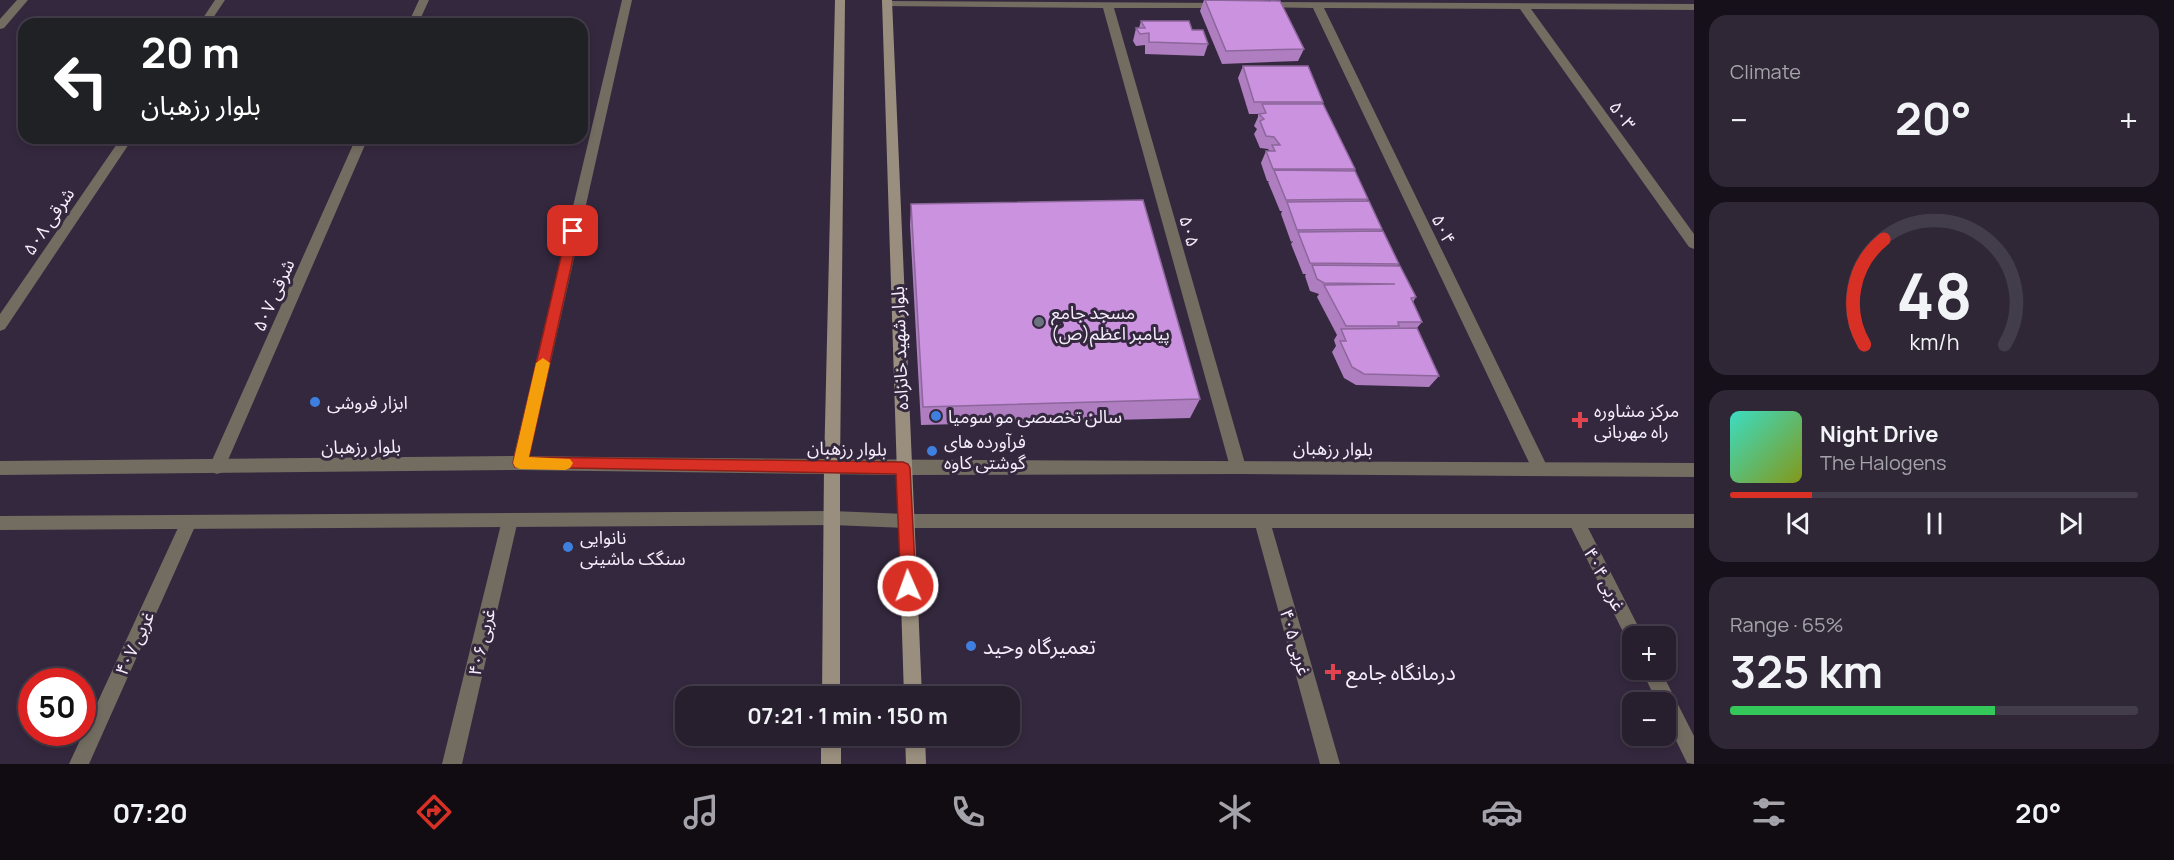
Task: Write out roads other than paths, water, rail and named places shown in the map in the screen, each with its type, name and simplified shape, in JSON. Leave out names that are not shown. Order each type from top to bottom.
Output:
[{"type":"main road","points":[[831,686],[832,467],[840,0]]},
{"type":"main road","name":"بلوار شهید خانزاده","points":[[887,2],[913,686]]},
{"type":"main road","points":[[831,746],[831,764]]},
{"type":"main road","points":[[915,746],[916,764]]},
{"type":"street","points":[[0,26],[23,0]]},
{"type":"street","points":[[208,18],[220,0]]},
{"type":"street","points":[[416,18],[424,0]]},
{"type":"street","points":[[520,463],[627,0]]},
{"type":"street","points":[[887,2],[1108,5],[1228,3]]},
{"type":"street","points":[[1251,5],[1523,6],[1641,3],[1694,7]]},
{"type":"street","name":"۵۰۵","points":[[1108,5],[1238,467]]},
{"type":"street","name":"۵۰۴","points":[[1317,6],[1540,468]]},
{"type":"street","name":"۵۰۳","points":[[1523,6],[1694,244]]},
{"type":"street","name":"۵۰۸ شرقی","points":[[0,325],[123,144]]},
{"type":"street","name":"۵۰۷ شرقی","points":[[217,467],[360,144]]},
{"type":"street","name":"بلوار رزهبان","points":[[0,468],[520,463],[903,468],[1238,467],[1694,470]]},
{"type":"street","points":[[0,523],[832,518],[906,521],[1577,523],[1694,521]]},
{"type":"street","name":"۴۰۶ غربی","points":[[452,764],[510,520]]},
{"type":"street","name":"۴۰۵ غربی","points":[[1262,521],[1330,764]]},
{"type":"street","name":"۴۰۷ غربی","points":[[79,764],[189,522]]},
{"type":"street","name":"۴۰۴ غربی","points":[[1577,523],[1629,626]]},
{"type":"street","points":[[1656,680],[1694,756]]},
{"type":"place","name":"مسجد جامع پیامبر اعظم(ص)","points":[[1039,322]]},
{"type":"place","name":"ابزار فروشی","points":[[315,402]]},
{"type":"place","name":"سالن تخصصی مو سومیا","points":[[936,416]]},
{"type":"place","name":"مرکز مشاوره راه مهربانی","points":[[1580,420]]},
{"type":"place","name":"فرآورده های گوشتی کاوه","points":[[932,451]]},
{"type":"place","name":"نانوایی سنگک ماشینی","points":[[568,547]]},
{"type":"place","name":"تعمیرگاه وحید","points":[[971,646]]},
{"type":"place","name":"درمانگاه جامع","points":[[1333,672]]}]
